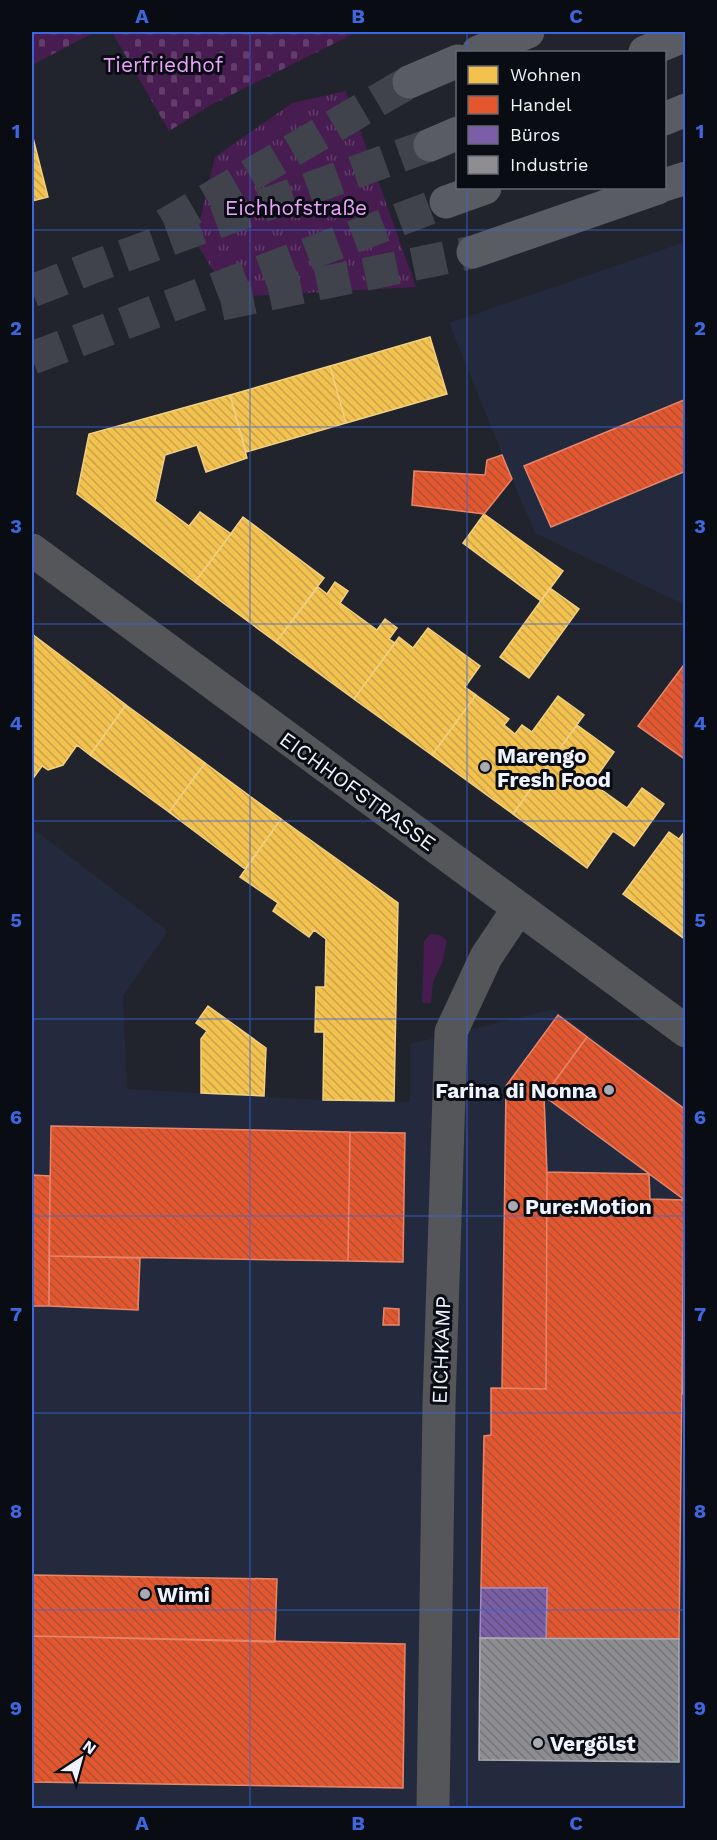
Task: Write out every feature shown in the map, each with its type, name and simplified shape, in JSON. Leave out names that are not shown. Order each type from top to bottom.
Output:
[{"type":"highway","points":[[480,51],[528,32]]},
{"type":"highway","points":[[647,51],[686,35]]},
{"type":"highway","points":[[409,82],[456,62]]},
{"type":"highway","points":[[666,117],[686,111]]},
{"type":"highway","points":[[666,184],[686,178]]},
{"type":"highway","points":[[446,202],[481,189]]},
{"type":"highway","points":[[473,252],[655,189]]},
{"type":"street","name":"EICHHOFSTRASSE","points":[[32,550],[686,1031]]},
{"type":"street","name":"EICHKAMP","points":[[433,1809],[439,1405],[451,1032],[486,957],[518,909]]},
{"type":"shaded area","points":[[685,242],[685,605],[535,533],[449,323]]},
{"type":"shaded area","points":[[36,831],[168,931],[123,996],[127,1089],[323,1100],[410,1102],[410,1044],[554,1009],[685,1107],[685,1808],[32,1808],[32,836]]},
{"type":"green space","name":"Tierfriedhof","points":[[32,32],[95,32],[32,65]]},
{"type":"green space","points":[[112,32],[357,32],[211,105],[169,131]]},
{"type":"green space","name":"Eichhofstraße","points":[[346,91],[416,287],[229,297],[195,241],[215,157],[292,103]]},
{"type":"green space","points":[[430,934],[440,935],[447,941],[442,963],[433,982],[431,1003],[422,1003],[424,941]]},
{"type":"building: Wohnen","points":[[32,134],[48,197],[32,201]]},
{"type":"building: Wohnen","points":[[430,337],[447,394],[346,423],[330,366]]},
{"type":"building: Wohnen","points":[[330,366],[346,423],[246,452],[230,395]]},
{"type":"building: Wohnen","points":[[230,395],[247,458],[206,472],[197,445],[165,455],[155,501],[189,526],[200,512],[231,534],[195,582],[77,494],[89,434]]},
{"type":"building: Wohnen","points":[[484,514],[563,571],[541,601],[463,543]]},
{"type":"building: Wohnen","points":[[243,517],[324,578],[276,642],[195,582]]},
{"type":"building: Wohnen","points":[[335,582],[348,591],[340,603],[377,630],[385,619],[397,628],[389,639],[395,643],[354,699],[276,642],[318,587],[327,594]]},
{"type":"building: Wohnen","points":[[550,588],[579,609],[529,678],[500,657]]},
{"type":"building: Wohnen","points":[[428,628],[480,666],[465,687],[476,695],[432,755],[354,699],[399,637],[413,648]]},
{"type":"building: Wohnen","points":[[32,634],[126,705],[90,755],[77,745],[63,765],[48,770],[42,766],[34,777],[32,775]]},
{"type":"building: Wohnen","points":[[476,695],[509,719],[504,725],[515,734],[522,725],[532,732],[558,696],[584,715],[513,814],[432,755]]},
{"type":"building: Wohnen","points":[[126,705],[205,763],[169,812],[90,755]]},
{"type":"building: Wohnen","points":[[577,725],[614,752],[592,783],[627,808],[642,788],[664,804],[634,846],[613,831],[587,868],[513,814]]},
{"type":"building: Wohnen","points":[[205,763],[281,819],[245,869],[169,812]]},
{"type":"building: Wohnen","points":[[281,819],[398,903],[394,1101],[323,1100],[324,1032],[315,1032],[316,987],[325,987],[326,939],[314,930],[309,937],[273,911],[278,903],[240,877]]},
{"type":"building: Wohnen","points":[[686,830],[686,940],[623,894],[669,832],[679,839]]},
{"type":"building: Wohnen","points":[[208,1006],[266,1048],[264,1096],[201,1093],[201,1039],[207,1031],[196,1023]]},
{"type":"building: Wohnen","points":[[684,1247],[686,1248],[686,1396],[683,1394]]},
{"type":"building: Handel","points":[[686,399],[686,471],[551,527],[524,466]]},
{"type":"building: Handel","points":[[502,455],[512,479],[484,514],[412,505],[414,471],[485,475],[487,460]]},
{"type":"building: Handel","points":[[686,662],[686,760],[638,726]]},
{"type":"building: Handel","points":[[558,1015],[587,1037],[544,1096],[547,1172],[546,1389],[502,1388],[506,1086]]},
{"type":"building: Handel","points":[[587,1037],[686,1110],[686,1201],[544,1096]]},
{"type":"building: Handel","points":[[51,1126],[350,1132],[348,1261],[49,1256]]},
{"type":"building: Handel","points":[[350,1132],[405,1133],[403,1262],[348,1261]]},
{"type":"building: Handel","points":[[547,1172],[649,1174],[650,1199],[684,1200],[679,1639],[546,1639],[547,1588],[481,1588],[484,1436],[491,1435],[491,1388],[546,1389]]},
{"type":"building: Handel","points":[[32,1175],[50,1176],[49,1306],[32,1306]]},
{"type":"building: Handel","points":[[49,1256],[140,1258],[138,1310],[49,1306]]},
{"type":"building: Handel","points":[[384,1308],[399,1309],[399,1325],[383,1325]]},
{"type":"building: Handel","points":[[32,1575],[277,1579],[275,1642],[32,1636]]},
{"type":"building: Handel","points":[[32,1636],[405,1644],[403,1788],[32,1782]]},
{"type":"building: Büros","points":[[481,1588],[547,1588],[546,1639],[480,1638]]},
{"type":"building: Industrie","points":[[480,1638],[679,1639],[679,1762],[479,1760]]},
{"type":"tunnel","points":[[165,225],[409,82]]},
{"type":"tunnel","points":[[32,291],[430,145]]},
{"type":"tunnel","points":[[32,358],[446,202]]},
{"type":"tunnel","points":[[221,304],[473,252]]},
{"type":"place","name":"Marengo Fresh Food","points":[[485,767]]},
{"type":"place","name":"Farina di Nonna","points":[[609,1090]]},
{"type":"place","name":"Pure:Motion","points":[[513,1206]]},
{"type":"place","name":"Wimi","points":[[145,1594]]},
{"type":"place","name":"Vergölst","points":[[538,1743]]}]
